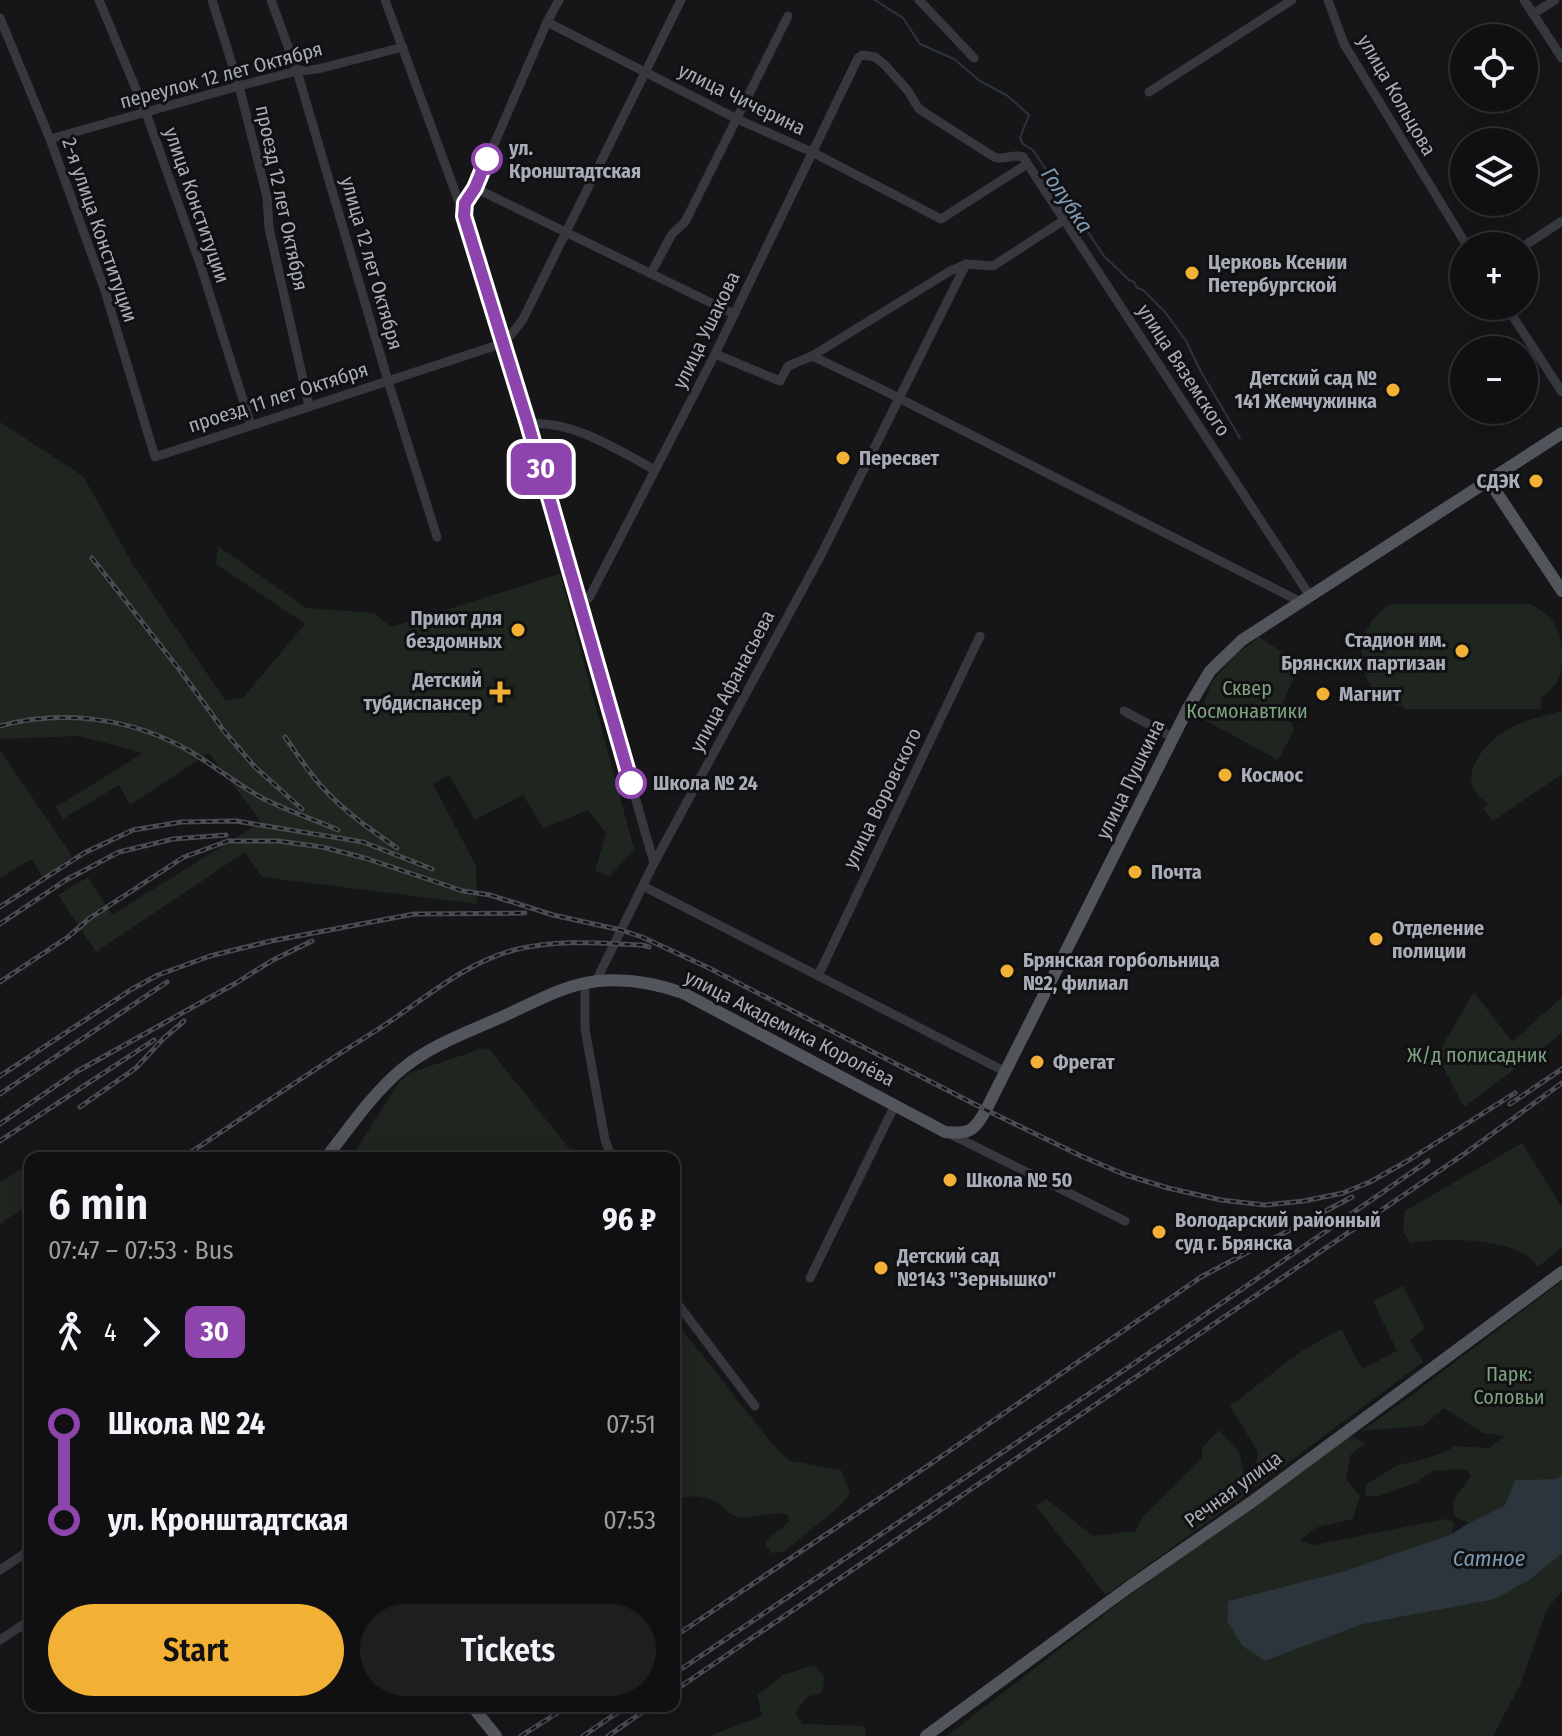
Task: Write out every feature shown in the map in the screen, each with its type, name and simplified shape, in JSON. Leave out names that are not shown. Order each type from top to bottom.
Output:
[{"type":"main road","name":"улица Пушкина","points":[[976,1127],[1105,877],[1172,737],[1210,671],[1242,640],[1562,433]]},
{"type":"main road","points":[[1489,481],[1562,591]]},
{"type":"main road","name":"улица Академика Королёва","points":[[331,1152],[382,1089],[412,1062],[450,1040],[561,990],[591,982],[623,980],[649,983],[683,993],[945,1132]]},
{"type":"main road","points":[[945,1132],[966,1133],[976,1127]]},
{"type":"main road","name":"Речная улица","points":[[926,1736],[1129,1587],[1253,1501],[1562,1272]]},
{"type":"main road","points":[[477,1712],[496,1736]]},
{"type":"street","name":"улица Конституции","points":[[99,0],[146,113],[201,267],[251,425]]},
{"type":"street","name":"проезд 12 лет Октября","points":[[212,0],[239,86],[267,197],[269,228],[309,406]]},
{"type":"street","name":"улица 12 лет Октября","points":[[271,0],[297,71],[437,537]]},
{"type":"street","points":[[385,0],[464,216],[504,343],[654,863]]},
{"type":"street","points":[[547,22],[551,0]]},
{"type":"street","points":[[464,216],[465,203],[475,188],[559,0]]},
{"type":"street","points":[[504,343],[522,321],[681,0]]},
{"type":"street","points":[[919,0],[974,58]]},
{"type":"street","points":[[1149,92],[1292,0]]},
{"type":"street","name":"улица Кольцова","points":[[1328,0],[1344,44],[1458,232]]},
{"type":"street","points":[[1524,0],[1562,58]]},
{"type":"street","points":[[1533,14],[1555,0]]},
{"type":"street","points":[[651,273],[672,234],[685,222],[788,16]]},
{"type":"street","name":"2-я улица Конституции","points":[[0,18],[50,139],[105,291],[155,457]]},
{"type":"street","name":"улица Чичерина","points":[[547,22],[941,219],[1027,164]]},
{"type":"street","name":"переулок 12 лет Октября","points":[[50,139],[239,86],[403,47]]},
{"type":"street","name":"улица Ушакова","points":[[579,603],[589,598],[715,354],[858,58],[862,55],[875,57],[885,65],[919,109],[930,118],[994,157],[1001,159],[1018,155],[1027,164]]},
{"type":"street","name":"улица Вяземского","points":[[1027,164],[1306,599]]},
{"type":"street","points":[[475,188],[734,314]]},
{"type":"street","points":[[715,354],[780,381],[788,366],[812,356],[950,271],[966,264],[993,266],[1064,220]]},
{"type":"street","points":[[1538,237],[1562,221]]},
{"type":"street","name":"улица Афанасьева","points":[[591,982],[821,555],[966,264]]},
{"type":"street","points":[[1515,320],[1562,392]]},
{"type":"street","name":"проезд 11 лет Октября","points":[[155,457],[504,343]]},
{"type":"street","points":[[812,356],[1306,599]]},
{"type":"street","points":[[528,424],[558,426],[602,442],[655,470]]},
{"type":"street","name":"улица Воровского","points":[[818,976],[980,636]]},
{"type":"street","points":[[1124,711],[1172,737]]},
{"type":"street","points":[[643,886],[1006,1072]]},
{"type":"street","points":[[591,982],[585,1029],[610,1152]]},
{"type":"street","points":[[810,1278],[895,1105]]},
{"type":"street","points":[[976,1127],[977,1141],[982,1151]]},
{"type":"street","name":"улица Академика Королёва","points":[[945,1132],[1125,1221]]},
{"type":"street","points":[[680,1307],[755,1406]]},
{"type":"street","points":[[0,1570],[24,1554]]},
{"type":"street","points":[[0,1640],[24,1624]]},
{"type":"green space","points":[[0,422],[83,476],[132,563],[225,700],[243,698],[305,624],[216,564],[218,546],[306,608],[374,613],[391,627],[560,574],[634,849],[610,876],[595,871],[606,833],[588,810],[543,828],[523,795],[475,820],[449,775],[433,784],[476,866],[477,904],[262,877],[245,852],[96,952],[58,895],[88,877],[112,915],[261,822],[209,753],[130,805],[119,785],[63,819],[56,807],[143,753],[79,736],[0,739]]},
{"type":"green space","name":"Стадион им. Брянских партизан","points":[[1391,604],[1530,604],[1544,613],[1558,630],[1562,654],[1558,679],[1541,698],[1541,709],[1404,709],[1404,706],[1379,695],[1365,674],[1362,647],[1374,618]]},
{"type":"green space","name":"Сквер Космонавтики","points":[[1259,637],[1300,664],[1283,703],[1294,730],[1278,760],[1199,717],[1212,681],[1235,655]]},
{"type":"green space","points":[[1562,711],[1562,774],[1493,821],[1483,809],[1488,804],[1476,793],[1472,783],[1471,775],[1478,758],[1489,744],[1508,729]]},
{"type":"green space","points":[[0,750],[72,856],[44,878],[31,859],[0,878]]},
{"type":"green space","name":"Ж/д полисадник","points":[[1474,992],[1512,1042],[1562,997],[1562,1033],[1464,1107],[1437,1055]]},
{"type":"green space","points":[[478,1048],[489,1049],[572,1152],[355,1152],[398,1084],[409,1073]]},
{"type":"green space","points":[[1522,1143],[1562,1207],[1562,1247],[1538,1267],[1528,1257],[1498,1244],[1460,1240],[1410,1243],[1403,1232],[1405,1211]]},
{"type":"green space","points":[[24,1167],[24,1208],[0,1224],[0,1183]]},
{"type":"green space","name":"Парк: Соловьи","points":[[1562,1281],[1562,1475],[1555,1479],[1515,1480],[1505,1505],[1469,1523],[1455,1517],[1454,1510],[1457,1495],[1471,1476],[1466,1469],[1432,1471],[1415,1483],[1376,1497],[1365,1495],[1367,1484],[1398,1465],[1443,1453],[1455,1446],[1489,1448],[1505,1436],[1483,1433],[1444,1408],[1423,1426],[1361,1431]]},
{"type":"green space","points":[[1403,1286],[1425,1328],[1410,1340],[1423,1362],[1253,1489],[1258,1452],[1230,1406],[1303,1350],[1341,1329],[1362,1369],[1397,1351],[1373,1301]]},
{"type":"green space","points":[[680,1327],[786,1458],[841,1470],[850,1493],[842,1504],[784,1552],[772,1553],[765,1544],[789,1521],[788,1515],[737,1517],[717,1502],[690,1497],[680,1499]]},
{"type":"green space","points":[[1219,1430],[1239,1451],[1248,1493],[1106,1595],[1036,1506],[1046,1499],[1093,1536],[1136,1531],[1142,1517],[1202,1458],[1202,1448]]},
{"type":"green space","points":[[1346,1435],[1366,1443],[1351,1454],[1346,1479],[1360,1496],[1353,1519],[1315,1528],[1299,1541],[1315,1545],[1446,1519],[1454,1522],[1452,1534],[1345,1571],[1228,1601],[1227,1621],[1242,1646],[1265,1661],[1363,1624],[1496,1599],[1531,1579],[1562,1553],[1562,1591],[1547,1609],[1520,1685],[1493,1736],[947,1736],[1132,1593]]},
{"type":"green space","points":[[814,1665],[825,1677],[822,1693],[807,1697],[795,1713],[803,1724],[865,1726],[866,1736],[709,1736],[762,1716],[757,1695],[783,1675]]},
{"type":"water","name":"Сатное","points":[[1562,1475],[1562,1553],[1531,1579],[1496,1599],[1363,1624],[1265,1661],[1242,1646],[1227,1621],[1228,1601],[1345,1571],[1452,1534],[1505,1505],[1515,1480],[1555,1479]]},
{"type":"waterway","name":"Голубка","points":[[875,0],[903,18],[920,44],[954,59],[980,81],[1008,96],[1029,115],[1020,138],[1023,144],[1033,150],[1104,256],[1165,312],[1186,341],[1240,438]]},
{"type":"railway","points":[[92,558],[224,731],[255,767],[302,809]]},
{"type":"railway","points":[[0,726],[49,718],[74,718],[122,724],[146,731],[191,752],[264,799],[338,830]]},
{"type":"railway","points":[[285,737],[331,797],[397,848]]},
{"type":"railway","points":[[0,907],[84,853],[133,830],[181,822],[236,821],[363,842],[432,869]]},
{"type":"railway","points":[[0,924],[66,880],[119,852],[173,839],[226,835]]},
{"type":"railway","points":[[0,982],[184,857],[228,841],[278,841],[322,847],[365,858],[463,891],[490,895],[553,915],[642,937],[1081,1156],[1126,1175],[1221,1200],[1265,1205],[1343,1193],[1409,1160],[1515,1093]]},
{"type":"railway","points":[[0,1076],[132,989],[158,975],[210,956],[414,914],[525,913]]},
{"type":"railway","points":[[0,1124],[76,1072],[312,941]]},
{"type":"railway","points":[[191,1152],[477,964],[514,950],[546,944],[649,947]]},
{"type":"railway","points":[[0,1094],[167,982]]},
{"type":"railway","points":[[80,1107],[136,1068],[184,1021]]},
{"type":"railway","points":[[0,1141],[154,1040]]},
{"type":"railway","points":[[1510,1104],[1562,1069]]},
{"type":"railway","points":[[680,1687],[1467,1152],[1562,1083]]},
{"type":"railway","points":[[680,1670],[1428,1161]]},
{"type":"railway","points":[[680,1633],[1201,1277],[1352,1197]]},
{"type":"railway","points":[[521,1736],[559,1712]]},
{"type":"railway","points":[[583,1736],[618,1712]]},
{"type":"railway","points":[[608,1736],[642,1712]]},
{"type":"bus line","name":"30","points":[[487,159],[465,203],[464,216],[528,424],[631,783]]},
{"type":"place","name":"ул. Кронштадтская","points":[[487,159]]},
{"type":"place","name":"Церковь Ксении Петербургской","points":[[1192,273]]},
{"type":"place","name":"Детский сад № 141 Жемчужинка","points":[[1393,390]]},
{"type":"place","name":"Пересвет","points":[[843,458]]},
{"type":"place","name":"СДЭК","points":[[1536,481]]},
{"type":"place","name":"Приют для бездомных","points":[[518,630]]},
{"type":"place","name":"Стадион им. Брянских партизан","points":[[1462,651]]},
{"type":"place","name":"Детский тубдиспансер","points":[[500,692]]},
{"type":"place","name":"Магнит","points":[[1323,694]]},
{"type":"place","name":"Космос","points":[[1225,775]]},
{"type":"place","name":"Школа № 24","points":[[631,783]]},
{"type":"place","name":"Почта","points":[[1135,872]]},
{"type":"place","name":"Отделение полиции","points":[[1376,939]]},
{"type":"place","name":"Брянская горбольница №2, филиал","points":[[1007,971]]},
{"type":"place","name":"Фрегат","points":[[1037,1062]]},
{"type":"place","name":"Школа № 50","points":[[950,1180]]},
{"type":"place","name":"Володарский районный суд г. Брянска","points":[[1159,1232]]},
{"type":"place","name":"Детский сад №143 \"Зернышко\"","points":[[881,1268]]}]
